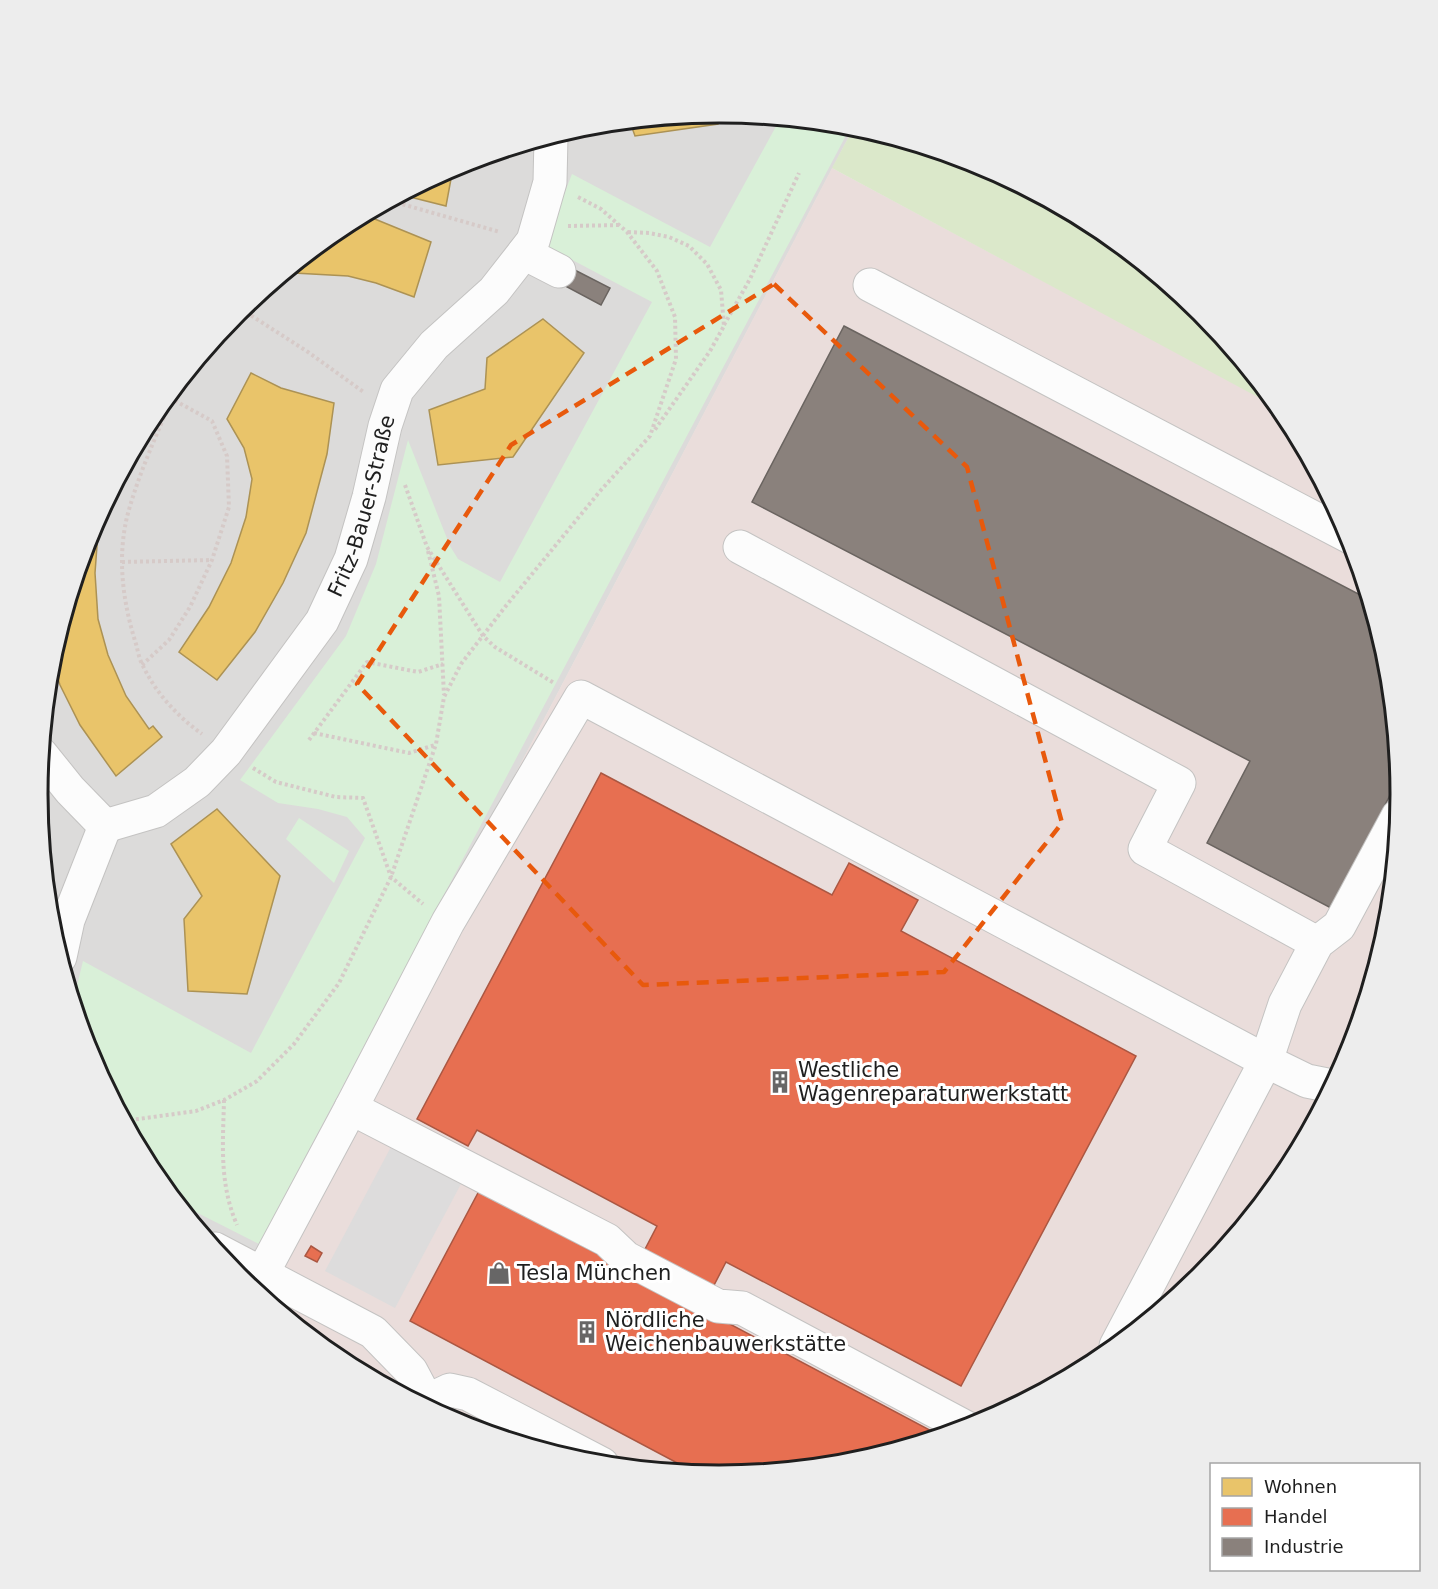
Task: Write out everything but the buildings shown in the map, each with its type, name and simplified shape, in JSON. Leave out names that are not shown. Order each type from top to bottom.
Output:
[{"type":"street","name":"Fritz-Bauer-Straße","points":[[105,826],[156,811],[197,782],[226,752],[322,621],[351,560],[369,497],[385,426],[397,390],[434,345],[494,291],[531,242],[550,182],[551,145]]},
{"type":"street","points":[[531,242],[559,271]]},
{"type":"street","points":[[870,285],[1335,529]]},
{"type":"street","points":[[740,547],[1179,783],[1145,849],[1317,943]]},
{"type":"street","points":[[262,1274],[448,922],[581,697],[1266,1060],[1320,1084]]},
{"type":"street","points":[[49,764],[70,790],[105,826],[68,920],[64,938]]},
{"type":"street","points":[[1125,1328],[1266,1060],[1285,1004],[1317,943],[1339,926],[1389,833]]},
{"type":"street","points":[[351,1108],[607,1240],[626,1258],[718,1306],[742,1308],[956,1422]]},
{"type":"street","points":[[237,1261],[373,1332],[411,1371],[422,1396]]},
{"type":"street","points":[[432,1400],[450,1390],[468,1394],[575,1450]]},
{"type":"path","points":[[444,697],[461,664],[601,489],[650,436],[710,351],[750,279],[799,173]]},
{"type":"path","points":[[550,182],[601,209],[621,225],[657,271],[675,317],[676,359],[650,436]]},
{"type":"path","points":[[401,204],[531,242],[578,225],[621,225]]},
{"type":"path","points":[[627,232],[669,237],[689,246],[707,264],[721,290],[724,326]]},
{"type":"path","points":[[250,315],[308,352],[390,411]]},
{"type":"path","points":[[142,665],[169,640],[190,608],[212,560],[229,507],[228,456],[212,421],[176,401]]},
{"type":"path","points":[[163,419],[147,456],[127,518],[122,562],[128,619],[142,665],[165,701],[188,724],[226,752],[276,782],[336,797],[363,798],[391,877],[448,922]]},
{"type":"path","points":[[133,1120],[196,1111],[224,1100],[257,1081],[294,1044],[339,983],[391,877],[436,744],[444,697],[439,596],[427,547],[404,481]]},
{"type":"path","points":[[427,547],[483,636],[526,668],[581,697]]},
{"type":"path","points":[[122,562],[212,560]]},
{"type":"path","points":[[309,740],[367,662],[417,672],[443,664]]},
{"type":"path","points":[[314,733],[409,753],[436,744]]},
{"type":"path","points":[[224,1100],[222,1166],[228,1205],[238,1227]]},
{"type":"highlighted area","points":[[774,284],[967,467],[1062,823],[944,972],[643,985],[357,684],[511,445]]},
{"type":"shaded area","points":[[719,123],[807,129],[849,136],[253,1276],[215,1237],[187,1203],[138,1130],[99,1051],[71,968],[61,925],[49,838],[49,751],[54,707],[71,621],[99,538],[117,498],[161,422],[215,352],[245,320],[311,262],[384,213],[422,193],[503,159],[545,146],[631,129]]},
{"type":"shaded area","points":[[832,168],[1259,397],[1300,459],[1321,498],[1339,538],[1367,621],[1377,664],[1389,751],[1389,838],[1377,925],[1367,968],[1339,1051],[1321,1091],[1277,1167],[1251,1203],[1193,1269],[1161,1299],[1127,1327],[1054,1376],[1016,1396],[935,1430],[850,1453],[807,1460],[719,1466],[631,1460],[588,1453],[503,1430],[462,1414],[383,1376],[346,1352],[311,1327],[253,1276]]},
{"type":"shaded area","points":[[392,1145],[462,1182],[395,1308],[325,1271]]},
{"type":"green space","points":[[776,126],[846,135],[259,1244],[193,1211],[161,1167],[117,1091],[99,1051],[77,987],[83,961],[251,1053],[365,838],[347,817],[318,809],[278,803],[240,780],[346,636],[376,564],[408,440],[450,546],[458,559],[500,582],[652,302],[544,245],[572,174],[710,247]]},
{"type":"green space","points":[[850,136],[935,159],[1016,193],[1054,213],[1127,262],[1161,290],[1223,352],[1260,398],[832,168]]},
{"type":"green space","points":[[299,818],[349,851],[334,883],[286,839]]},
{"type":"green space","points":[[479,1418],[500,1429],[475,1419]]},
{"type":"place","name":"Westliche Wagenreparaturwerkstatt","points":[[780,1082]]},
{"type":"place","name":"Tesla München","points":[[499,1273]]},
{"type":"place","name":"Nördliche Weichenbauwerkstätte","points":[[587,1332]]}]
